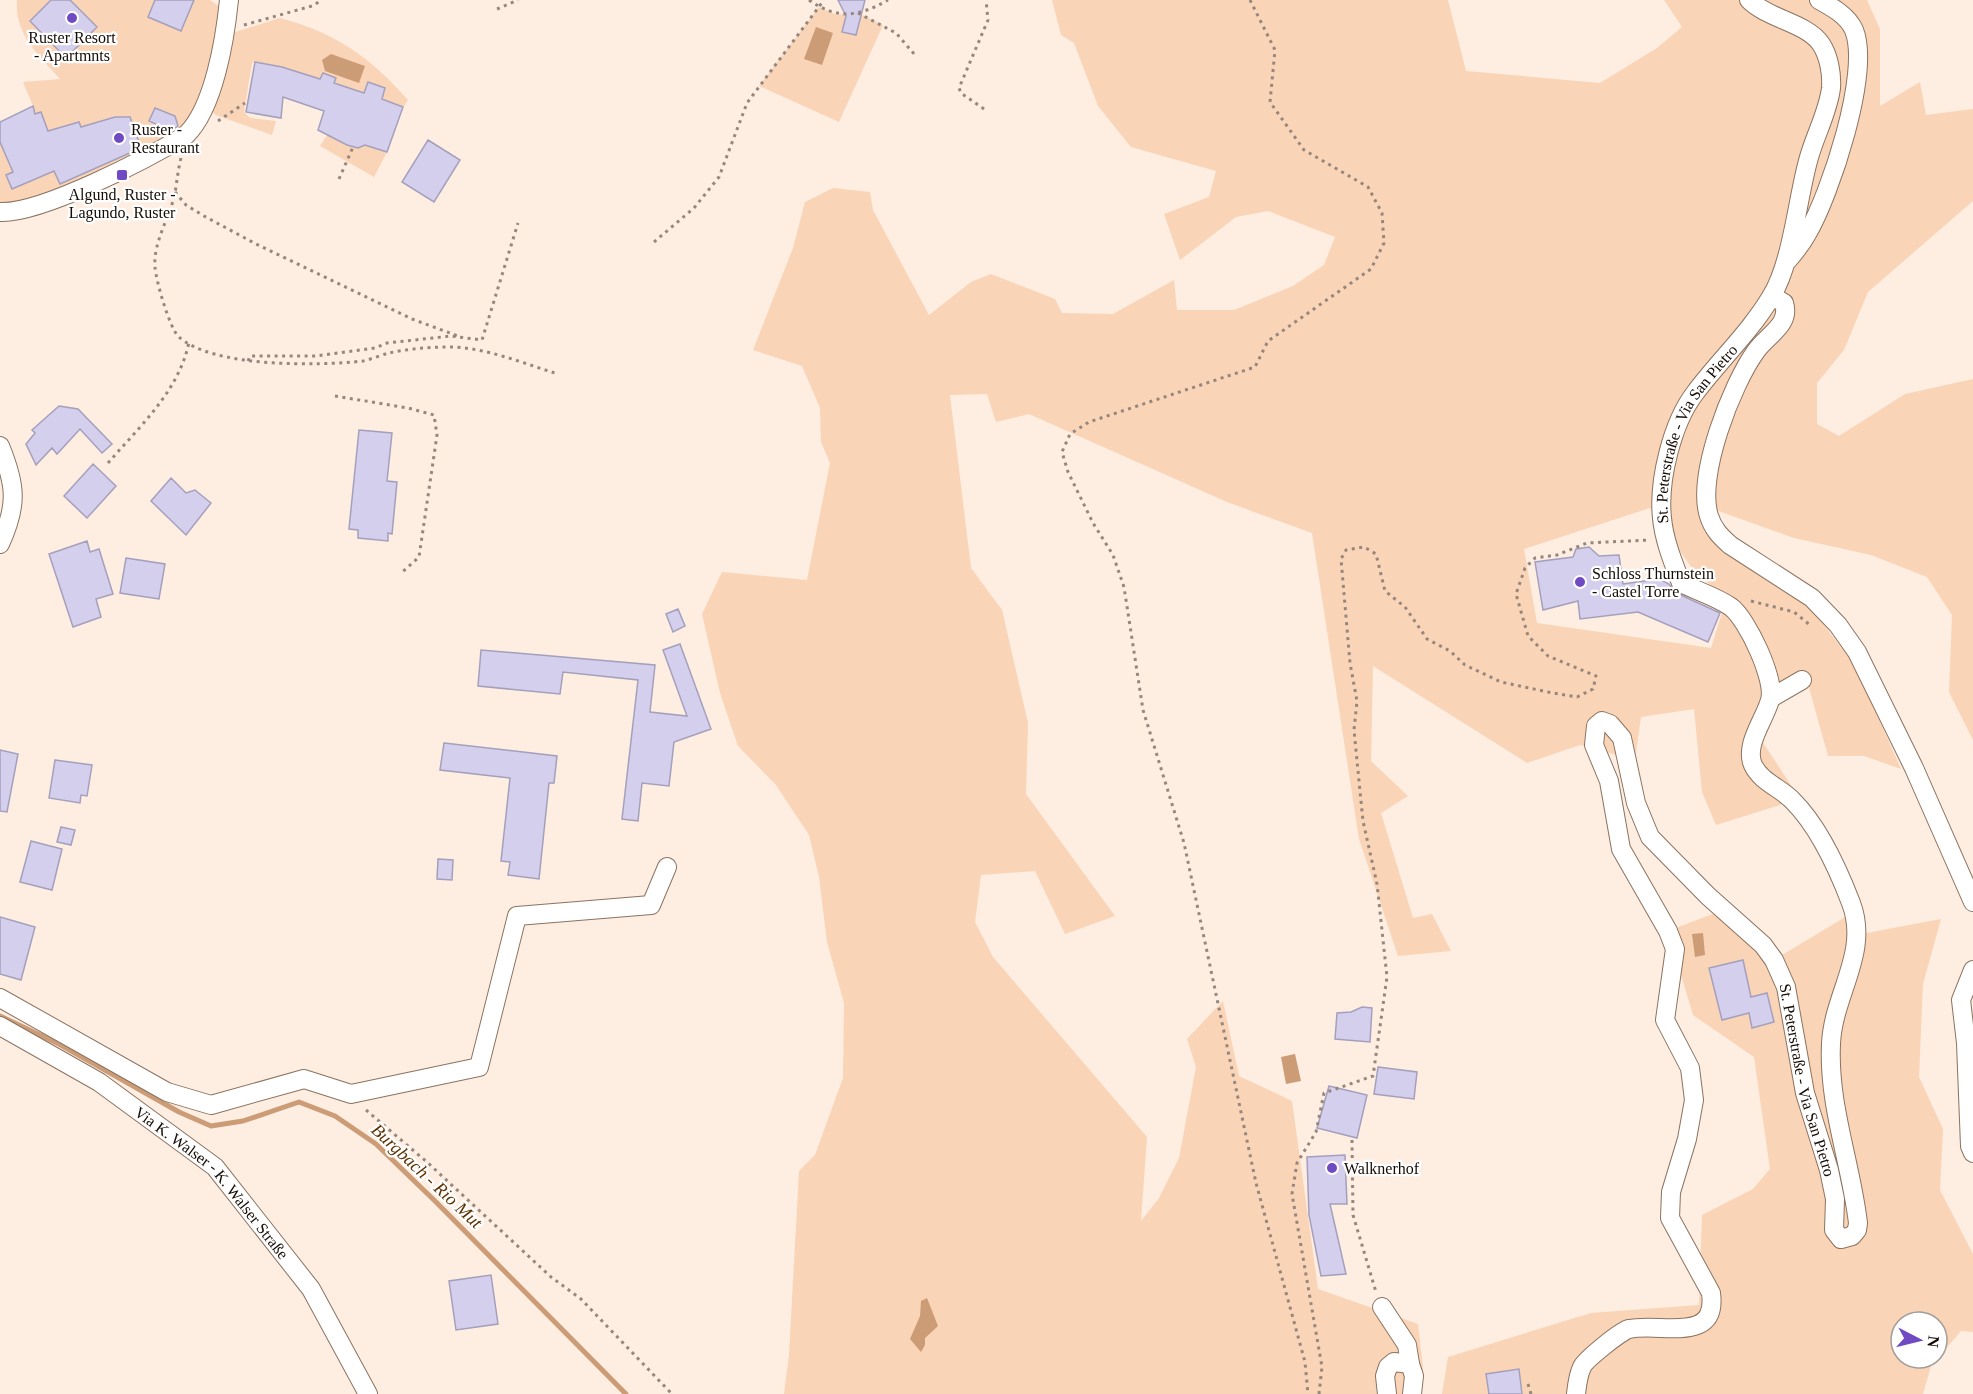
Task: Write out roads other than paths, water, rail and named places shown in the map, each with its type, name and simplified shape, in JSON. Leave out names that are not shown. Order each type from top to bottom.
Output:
[{"type":"street","points":[[0,212],[25,208],[63,195],[115,172],[186,135],[201,116],[218,64],[229,0]]},
{"type":"street","name":"St. Peterstraße - Via San Pietro","points":[[1576,1394],[1582,1365],[1626,1329],[1688,1328],[1699,1325],[1707,1318],[1713,1306],[1711,1293],[1670,1218],[1671,1192],[1687,1139],[1695,1100],[1690,1068],[1665,1020],[1676,949],[1621,849],[1609,781],[1594,745],[1596,726],[1602,721],[1610,724],[1622,738],[1636,803],[1650,837],[1708,896],[1763,945],[1774,960],[1786,987],[1805,1093],[1829,1170],[1835,1199],[1834,1230],[1841,1239],[1852,1236],[1857,1230],[1857,1214],[1831,1084],[1831,1043],[1836,1011],[1855,959],[1857,923],[1851,902],[1809,820],[1791,799],[1767,782],[1752,764],[1751,756],[1755,739],[1771,698],[1769,677],[1742,621],[1731,607],[1681,583],[1665,537],[1662,517],[1662,497],[1668,457],[1678,421],[1694,394],[1772,296],[1782,270],[1808,159],[1829,98],[1830,72],[1827,58],[1817,39],[1753,4],[1739,0]]},
{"type":"street","points":[[1782,270],[1807,235],[1826,193],[1857,86],[1858,50],[1853,28],[1836,9],[1819,0]]},
{"type":"street","name":"St. Peterstraße - Via San Pietro","points":[[1772,296],[1784,303],[1786,311],[1784,321],[1756,351],[1718,433],[1707,483],[1708,513],[1719,535],[1730,545],[1823,608],[1857,652],[1914,768],[1973,902]]},
{"type":"street","points":[[0,446],[14,490],[12,512],[0,544]]},
{"type":"street","points":[[1771,698],[1802,680]]},
{"type":"street","points":[[0,998],[167,1092],[211,1105],[304,1079],[351,1094],[479,1067],[517,916],[651,905],[667,867]]},
{"type":"street","points":[[1973,970],[1961,1000],[1966,1043],[1970,1146],[1973,1153]]},
{"type":"street","name":"Via K. Walser - K. Walser Straße","points":[[0,1026],[99,1083],[215,1167],[310,1289],[368,1394]]},
{"type":"street","points":[[1382,1307],[1407,1346],[1414,1377],[1412,1394]]},
{"type":"street","points":[[1388,1394],[1385,1376],[1388,1367],[1394,1362],[1410,1364]]},
{"type":"waterway","name":"Burgbach - Rio Mut","points":[[0,1016],[59,1044],[179,1112],[211,1126],[243,1121],[299,1102],[335,1116],[376,1144],[626,1394]]},
{"type":"place","name":"Ruster Resort - Apartmnts","points":[[72,18]]},
{"type":"place","name":"Ruster - Restaurant","points":[[119,138]]},
{"type":"place","name":"Algund, Ruster - Lagundo, Ruster","points":[[122,175]]},
{"type":"place","name":"Schloss Thurnstein - Castel Torre","points":[[1580,582]]},
{"type":"place","name":"Walknerhof","points":[[1332,1168]]}]
